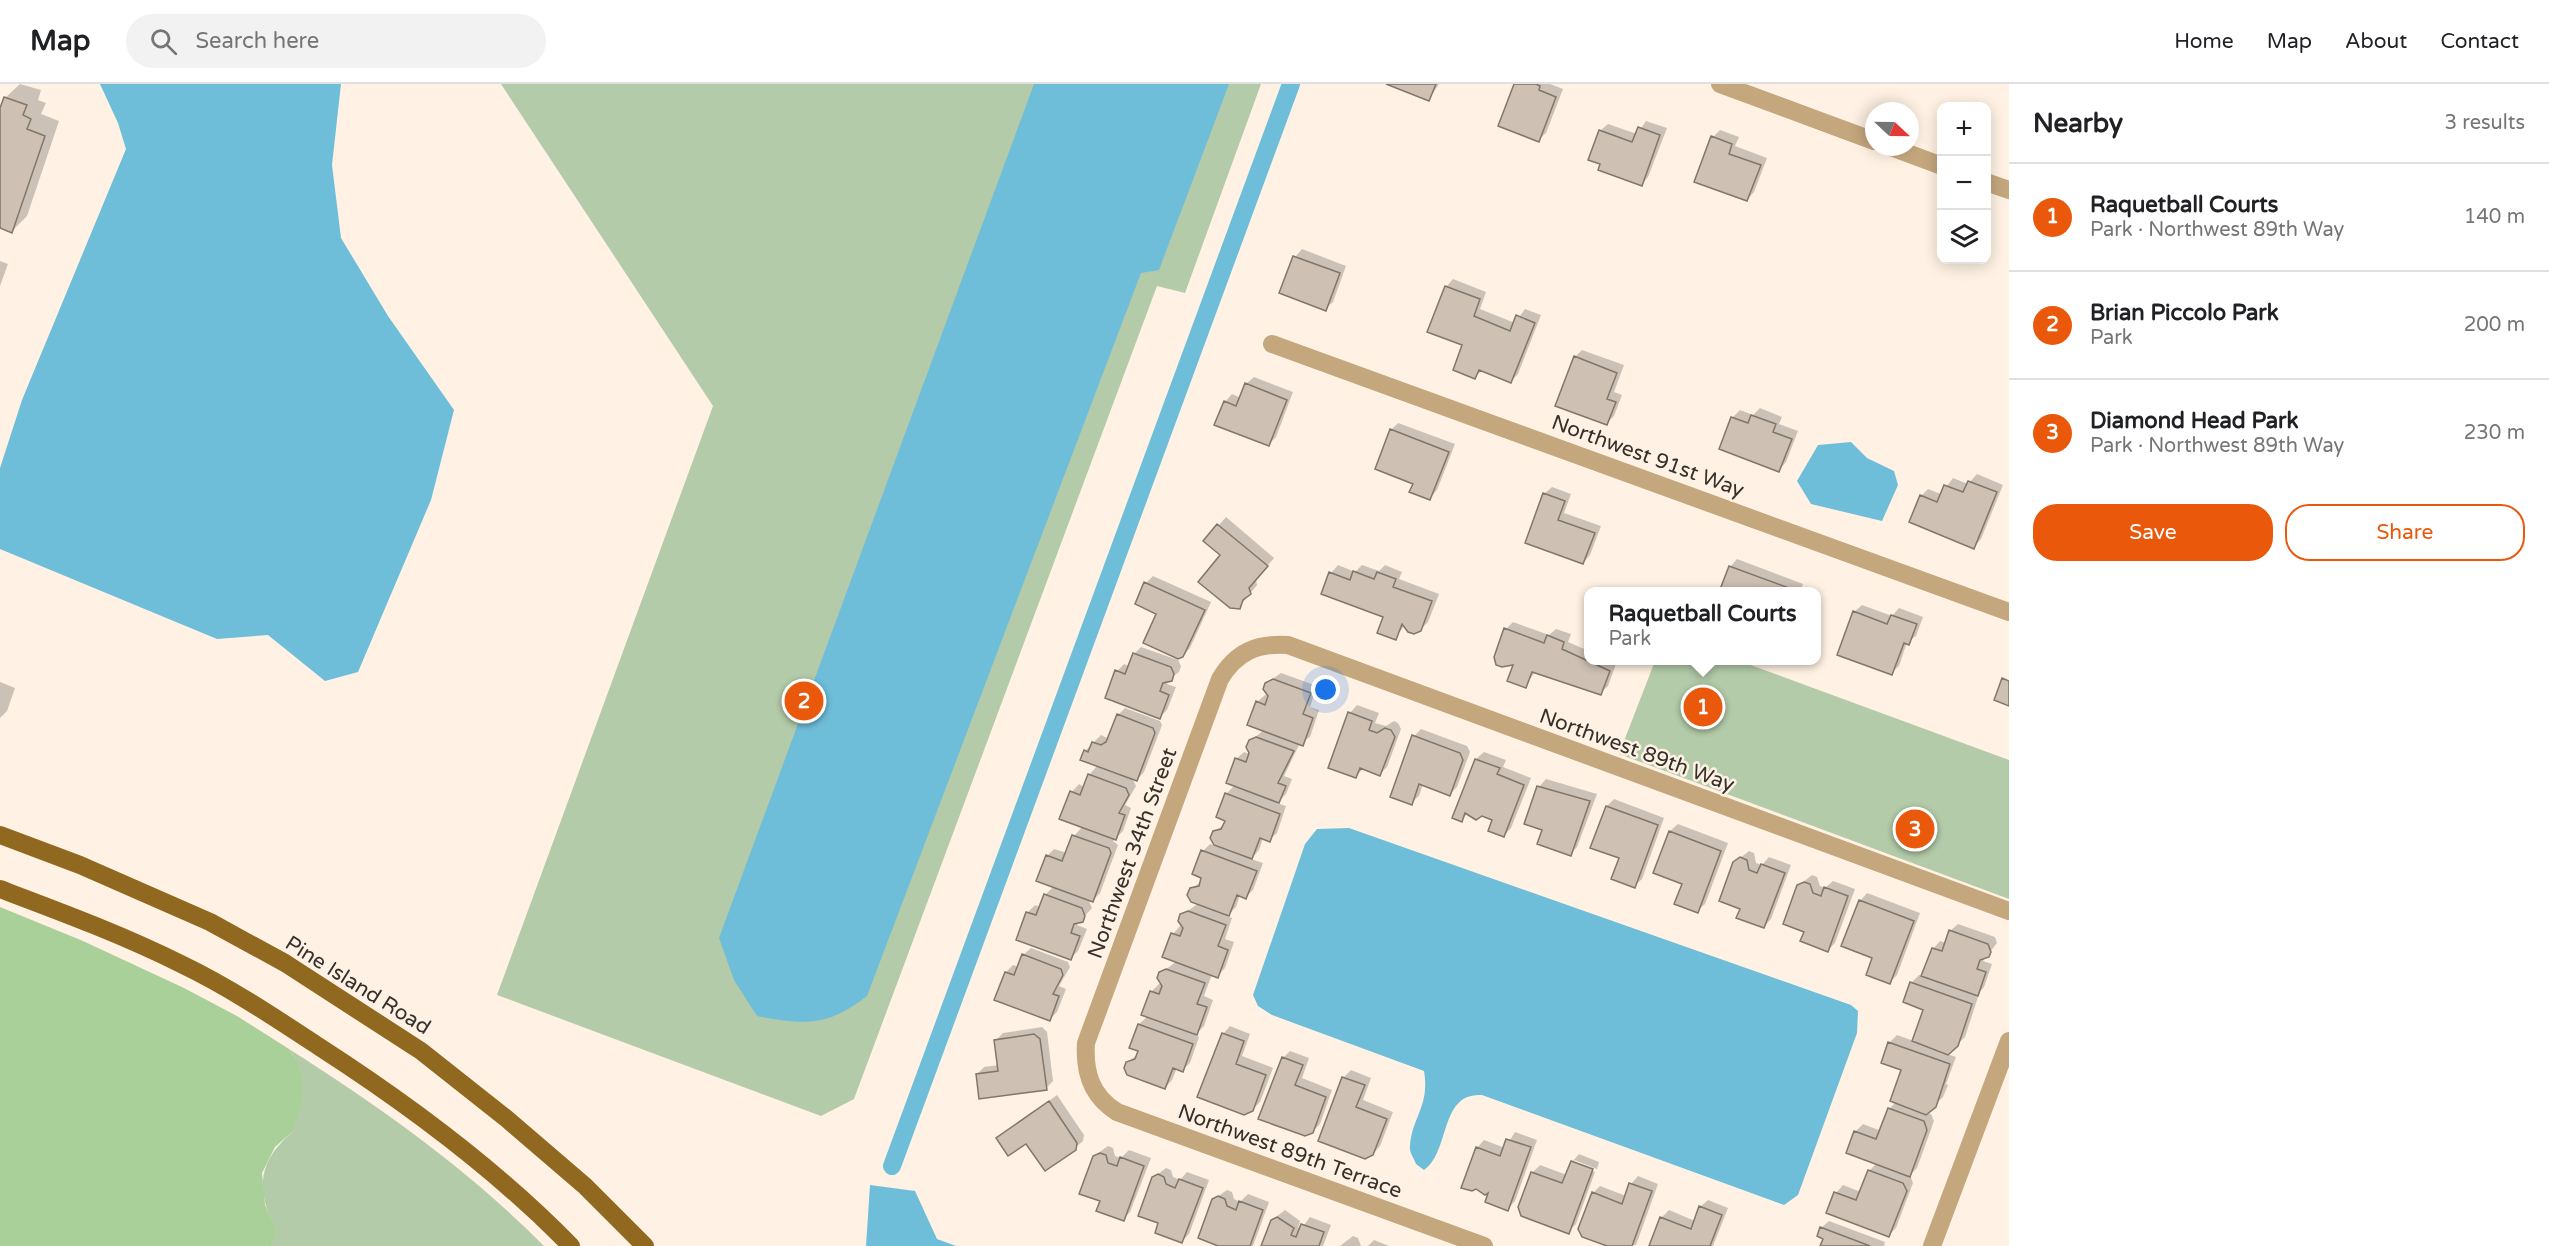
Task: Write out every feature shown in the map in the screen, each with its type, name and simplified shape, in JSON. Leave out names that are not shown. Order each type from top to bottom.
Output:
[{"type":"main road","name":"Pine Island Road","points":[[0,835],[80,865],[210,922],[294,969],[421,1051],[507,1119],[585,1186],[645,1246]]},
{"type":"main road","points":[[0,889],[181,964],[258,1007],[392,1094],[486,1168],[571,1246]]},
{"type":"street","points":[[1720,84],[1865,138]]},
{"type":"street","points":[[1915,156],[1937,164]]},
{"type":"street","points":[[1991,184],[2009,190]]},
{"type":"street","name":"Northwest 91st Way","points":[[1272,344],[2009,612]]},
{"type":"street","name":"Northwest 89th Way","points":[[1248,650],[1264,645],[1288,645],[2009,911]]},
{"type":"street","name":"Northwest 34th Street","points":[[1090,1084],[1086,1070],[1086,1043],[1220,679],[1228,665],[1248,650]]},
{"type":"street","points":[[1932,1246],[2009,1041]]},
{"type":"street","name":"Northwest 89th Terrace","points":[[1090,1084],[1096,1094],[1117,1112],[1484,1246]]},
{"type":"green space","points":[[501,84],[1261,84],[1185,293],[1157,286],[854,1099],[821,1116],[497,995],[713,406]]},
{"type":"green space","points":[[1653,665],[1751,665],[2009,760],[2009,899],[1619,754]]},
{"type":"green space","points":[[0,907],[83,941],[184,988],[237,1016],[289,1049],[296,1059],[303,1082],[301,1106],[292,1132],[275,1147],[262,1173],[265,1205],[276,1232],[271,1246],[0,1246]]},
{"type":"green space","points":[[289,1049],[357,1093],[422,1140],[485,1191],[544,1246],[271,1246],[273,1226],[266,1206],[263,1184],[271,1156],[292,1132],[296,1059]]},
{"type":"water","points":[[100,84],[341,84],[332,165],[341,238],[388,316],[454,410],[431,500],[358,672],[325,681],[268,635],[217,639],[0,549],[0,468],[22,400],[126,149],[118,123]]},
{"type":"water","points":[[1034,84],[1229,84],[1159,270],[1141,273],[867,996],[840,1013],[815,1021],[789,1021],[757,1016],[734,980],[719,938]]},
{"type":"water","points":[[1851,442],[1867,458],[1894,471],[1898,485],[1882,521],[1811,504],[1797,481],[1818,445]]},
{"type":"water","points":[[1349,828],[1851,1005],[1858,1011],[1857,1033],[1798,1195],[1784,1205],[1482,1095],[1468,1097],[1459,1103],[1452,1112],[1432,1161],[1424,1170],[1416,1164],[1410,1146],[1425,1093],[1424,1071],[1272,1015],[1258,1006],[1253,995],[1305,844],[1317,829]]},
{"type":"water","points":[[870,1185],[915,1191],[937,1239],[956,1246],[866,1246]]},
{"type":"building","points":[[1386,84],[1436,84],[1429,101]]},
{"type":"building","points":[[1514,84],[1536,84],[1540,86],[1539,90],[1556,97],[1539,142],[1498,126]]},
{"type":"building","points":[[4,97],[27,105],[23,115],[31,119],[27,129],[45,136],[12,233],[0,228],[0,108]]},
{"type":"building","points":[[1638,127],[1660,135],[1642,186],[1598,170],[1600,164],[1588,160],[1599,130],[1632,142]]},
{"type":"building","points":[[1711,136],[1732,144],[1729,154],[1761,165],[1747,201],[1694,182]]},
{"type":"building","points":[[1293,256],[1340,273],[1326,311],[1279,293]]},
{"type":"building","points":[[1445,286],[1480,299],[1474,316],[1510,331],[1516,315],[1535,323],[1511,383],[1479,370],[1475,379],[1453,370],[1462,345],[1427,332]]},
{"type":"building","points":[[1574,356],[1617,373],[1607,399],[1616,402],[1607,425],[1555,406]]},
{"type":"building","points":[[1245,383],[1287,400],[1269,446],[1214,425],[1224,401],[1236,406]]},
{"type":"building","points":[[1751,415],[1776,424],[1773,432],[1792,439],[1779,472],[1719,449],[1731,417],[1748,423]]},
{"type":"building","points":[[1390,429],[1449,452],[1430,500],[1409,492],[1413,484],[1375,469]]},
{"type":"building","points":[[1968,481],[1997,492],[1974,549],[1909,522],[1920,495],[1937,502],[1944,485],[1963,492]]},
{"type":"building","points":[[1543,493],[1565,501],[1558,520],[1595,533],[1583,564],[1525,543]]},
{"type":"building","points":[[1217,524],[1268,566],[1249,588],[1251,594],[1243,600],[1240,609],[1230,608],[1198,582],[1220,555],[1203,541]]},
{"type":"building","points":[[1729,566],[1786,587],[1721,587]]},
{"type":"building","points":[[1353,571],[1374,579],[1377,572],[1396,579],[1393,587],[1432,601],[1421,631],[1414,634],[1408,632],[1402,624],[1396,640],[1377,633],[1383,617],[1321,594],[1329,572],[1350,580]]},
{"type":"building","points":[[1144,582],[1205,610],[1183,657],[1178,659],[1143,643],[1156,614],[1135,604]]},
{"type":"building","points":[[1853,611],[1887,624],[1891,615],[1917,624],[1909,645],[1904,643],[1892,675],[1837,655]]},
{"type":"building","points":[[1504,628],[1544,643],[1547,635],[1564,642],[1562,649],[1584,659],[1584,665],[1597,665],[1610,671],[1601,695],[1532,672],[1526,688],[1507,681],[1513,665],[1502,667],[1496,665],[1494,657]]},
{"type":"building","points":[[1133,653],[1171,667],[1174,674],[1172,681],[1163,683],[1160,691],[1169,695],[1160,719],[1105,698],[1115,670],[1125,674]]},
{"type":"building","points":[[2002,678],[2009,681],[2009,706],[1994,700]]},
{"type":"building","points":[[1273,679],[1311,693],[1303,714],[1313,718],[1303,746],[1247,725],[1256,701],[1265,705],[1268,696],[1263,689],[1265,683]]},
{"type":"building","points":[[1348,712],[1372,721],[1369,730],[1377,733],[1385,728],[1391,730],[1395,737],[1380,776],[1360,768],[1356,778],[1328,768]]},
{"type":"building","points":[[1117,714],[1153,728],[1155,733],[1137,781],[1080,760],[1084,750],[1088,752],[1092,742],[1101,745],[1106,742]]},
{"type":"building","points":[[1412,735],[1460,753],[1463,760],[1450,796],[1419,784],[1412,805],[1390,797]]},
{"type":"building","points":[[1256,737],[1294,751],[1278,783],[1286,786],[1279,803],[1226,783],[1235,758],[1246,762],[1249,753],[1246,747],[1249,740]]},
{"type":"building","points":[[1475,759],[1500,768],[1497,774],[1524,785],[1504,837],[1488,831],[1492,820],[1482,816],[1476,820],[1465,813],[1462,822],[1452,818]]},
{"type":"building","points":[[1088,774],[1126,788],[1129,795],[1119,813],[1125,815],[1116,840],[1059,819],[1070,791],[1080,795]]},
{"type":"building","points":[[1537,786],[1590,801],[1571,856],[1537,844],[1542,830],[1524,824]]},
{"type":"building","points":[[1225,793],[1280,814],[1270,842],[1260,838],[1252,859],[1214,845],[1210,838],[1213,831],[1221,829],[1225,821],[1216,817]]},
{"type":"building","points":[[1606,806],[1658,825],[1635,888],[1611,879],[1619,858],[1590,848]]},
{"type":"building","points":[[1669,831],[1721,851],[1698,913],[1674,904],[1682,884],[1653,873]]},
{"type":"building","points":[[1072,835],[1109,848],[1111,853],[1093,902],[1036,881],[1046,855],[1062,861]]},
{"type":"building","points":[[1201,850],[1257,871],[1246,899],[1237,895],[1229,916],[1191,902],[1187,895],[1190,888],[1199,886],[1201,878],[1192,874]]},
{"type":"building","points":[[1740,857],[1747,860],[1749,870],[1757,873],[1761,864],[1785,873],[1764,928],[1736,918],[1740,909],[1719,901],[1733,862]]},
{"type":"building","points":[[1804,882],[1810,884],[1813,893],[1821,896],[1824,887],[1848,896],[1828,952],[1800,941],[1804,932],[1783,924],[1797,885]]},
{"type":"building","points":[[1044,894],[1082,908],[1085,916],[1083,922],[1074,924],[1071,933],[1080,936],[1071,960],[1016,940],[1026,912],[1036,915]]},
{"type":"building","points":[[1859,900],[1914,921],[1890,984],[1866,975],[1872,958],[1841,946]]},
{"type":"building","points":[[1188,911],[1226,925],[1218,946],[1228,950],[1218,978],[1162,957],[1171,933],[1180,936],[1183,928],[1178,921],[1180,914]]},
{"type":"building","points":[[1949,930],[1988,944],[1991,952],[1989,957],[1980,960],[1977,969],[1986,972],[1978,996],[1921,976],[1932,948],[1942,951]]},
{"type":"building","points":[[1022,954],[1061,969],[1063,975],[1053,994],[1059,996],[1050,1021],[994,1000],[1005,972],[1014,975]]},
{"type":"building","points":[[1166,969],[1205,983],[1197,1004],[1207,1007],[1197,1035],[1141,1015],[1150,991],[1159,994],[1162,986],[1157,978],[1159,972]]},
{"type":"building","points":[[1910,982],[1972,1004],[1958,1046],[1948,1055],[1912,1041],[1923,1010],[1903,1002]]},
{"type":"building","points":[[1138,1024],[1193,1044],[1183,1072],[1173,1068],[1165,1089],[1127,1075],[1124,1068],[1126,1062],[1135,1059],[1138,1051],[1129,1048]]},
{"type":"building","points":[[1222,1033],[1244,1041],[1236,1064],[1266,1075],[1253,1111],[1244,1115],[1197,1097]]},
{"type":"building","points":[[1034,1034],[1040,1039],[1047,1090],[979,1099],[976,1074],[998,1071],[994,1040]]},
{"type":"building","points":[[1888,1042],[1950,1064],[1936,1107],[1926,1115],[1890,1101],[1901,1070],[1881,1063]]},
{"type":"building","points":[[1282,1057],[1303,1065],[1295,1085],[1326,1097],[1313,1133],[1305,1136],[1258,1119]]},
{"type":"building","points":[[1342,1077],[1365,1085],[1356,1107],[1387,1119],[1373,1155],[1365,1159],[1318,1141]]},
{"type":"building","points":[[1049,1101],[1077,1143],[1076,1150],[1045,1171],[1026,1144],[1008,1156],[996,1138]]},
{"type":"building","points":[[1888,1108],[1924,1121],[1927,1130],[1910,1177],[1846,1153],[1854,1131],[1876,1139]]},
{"type":"building","points":[[1506,1139],[1531,1147],[1508,1211],[1485,1202],[1488,1193],[1485,1195],[1476,1189],[1472,1191],[1461,1188],[1476,1147],[1500,1156]]},
{"type":"building","points":[[1100,1153],[1106,1155],[1108,1163],[1117,1166],[1120,1157],[1144,1166],[1124,1221],[1096,1211],[1100,1201],[1079,1194],[1093,1156]]},
{"type":"building","points":[[1571,1161],[1593,1169],[1569,1234],[1521,1216],[1518,1207],[1531,1172],[1562,1183]]},
{"type":"building","points":[[1868,1170],[1903,1183],[1907,1191],[1889,1237],[1826,1213],[1834,1192],[1856,1200]]},
{"type":"building","points":[[1158,1174],[1164,1177],[1166,1184],[1175,1188],[1179,1179],[1203,1188],[1182,1243],[1155,1233],[1158,1223],[1138,1216],[1152,1177]]},
{"type":"building","points":[[1629,1183],[1652,1191],[1632,1246],[1607,1246],[1582,1237],[1578,1229],[1592,1192],[1622,1204]]},
{"type":"building","points":[[1218,1196],[1225,1199],[1227,1206],[1236,1210],[1239,1201],[1263,1210],[1250,1246],[1218,1246],[1198,1238],[1212,1199]]},
{"type":"building","points":[[1699,1206],[1722,1215],[1710,1246],[1649,1246],[1660,1217],[1691,1229]]},
{"type":"building","points":[[1277,1217],[1294,1228],[1291,1235],[1296,1237],[1301,1224],[1324,1232],[1319,1246],[1261,1246],[1271,1220]]},
{"type":"building","points":[[1820,1227],[1870,1246],[1820,1246],[1823,1239],[1817,1236]]},
{"type":"waterway","points":[[892,1166],[1291,84]]},
{"type":"place","name":"Brian Piccolo Park","points":[[804,701]]},
{"type":"place","name":"Raquetball Courts","points":[[1703,707]]},
{"type":"place","name":"Diamond Head Park","points":[[1915,829]]}]
